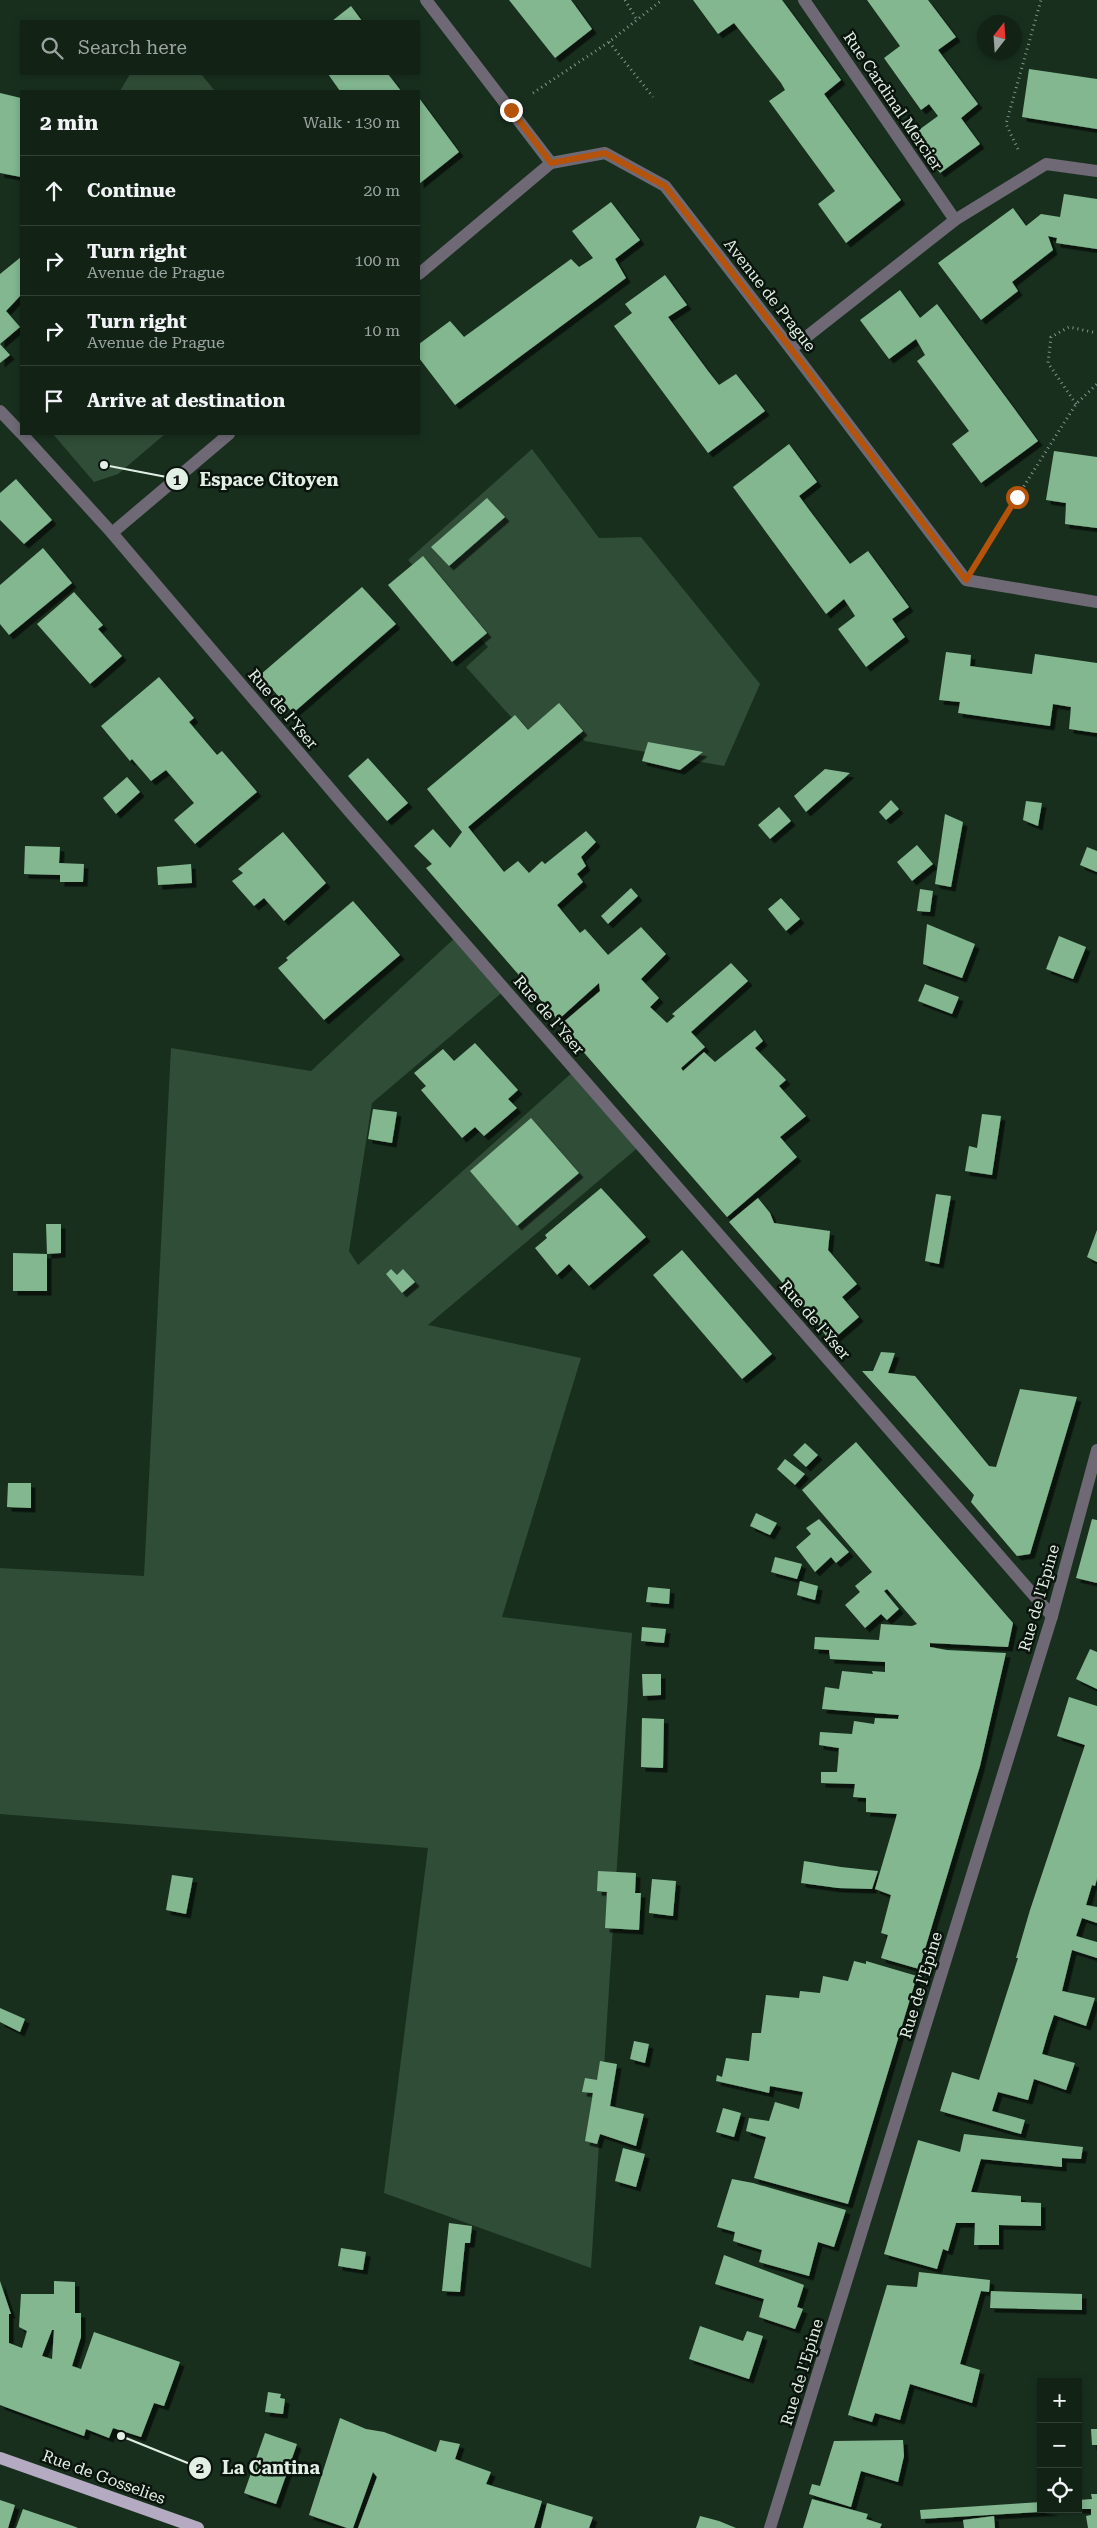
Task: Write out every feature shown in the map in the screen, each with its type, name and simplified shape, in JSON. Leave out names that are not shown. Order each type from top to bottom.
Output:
[{"type":"main road","name":"Rue de Gosselies","points":[[0,2458],[198,2528]]},
{"type":"street","points":[[420,273],[551,163],[426,0]]},
{"type":"street","name":"Rue Cardinal Mercier","points":[[804,0],[955,220]]},
{"type":"street","name":"Avenue de Prague","points":[[551,163],[605,153],[665,186],[966,580]]},
{"type":"street","points":[[791,349],[955,220],[1046,164],[1097,171]]},
{"type":"street","name":"Rue de l'Yser","points":[[0,411],[20,432]]},
{"type":"street","name":"Rue de l'Yser","points":[[23,435],[112,533],[330,789],[1052,1616]]},
{"type":"street","points":[[112,533],[228,435]]},
{"type":"street","points":[[966,580],[1097,602]]},
{"type":"street","name":"Rue de l'Epine","points":[[770,2528],[1052,1616],[1097,1450]]},
{"type":"path","points":[[625,0],[637,20]]},
{"type":"path","points":[[511,110],[610,42],[662,0]]},
{"type":"path","points":[[1030,174],[1006,124],[1041,0]]},
{"type":"path","points":[[610,42],[653,97]]},
{"type":"path","points":[[1076,404],[1048,364],[1051,336],[1070,327],[1097,333]]},
{"type":"path","points":[[966,580],[1076,404],[1097,384]]},
{"type":"green space","points":[[129,75],[202,75],[214,90],[121,90]]},
{"type":"green space","points":[[54,435],[164,435],[118,474],[94,482]]},
{"type":"green space","points":[[532,449],[599,538],[641,537],[760,684],[724,766],[585,741],[560,713],[530,738],[466,667],[488,647],[408,560]]},
{"type":"green space","points":[[458,935],[505,990],[372,1103],[349,1251],[358,1265],[575,1070],[641,1145],[428,1325],[581,1358],[502,1617],[632,1633],[591,2268],[384,2193],[428,1848],[0,1814],[0,1568],[144,1576],[171,1048],[311,1071]]},
{"type":"building","points":[[509,0],[571,0],[592,29],[555,58]]},
{"type":"building","points":[[693,0],[782,0],[841,80],[824,94],[901,200],[846,243],[818,204],[835,191],[769,101],[785,90],[781,83],[734,23],[718,34]]},
{"type":"building","points":[[867,0],[928,0],[956,37],[938,50],[978,104],[961,118],[980,144],[940,173],[912,135],[938,116],[929,104],[921,110],[884,58],[900,46]]},
{"type":"building","points":[[351,6],[361,20],[333,20]]},
{"type":"building","points":[[1029,69],[1097,79],[1097,129],[1022,117]]},
{"type":"building","points":[[329,75],[389,75],[400,90],[339,90]]},
{"type":"building","points":[[0,93],[20,98],[20,177],[0,173]]},
{"type":"building","points":[[420,99],[459,152],[420,183]]},
{"type":"building","points":[[1064,194],[1097,199],[1097,249],[1056,243],[1057,238],[1048,236],[1053,250],[1012,282],[1018,291],[981,320],[938,263],[1013,208],[1026,226],[1041,214],[1060,217]]},
{"type":"building","points":[[611,202],[640,240],[615,259],[626,278],[455,405],[420,359],[420,343],[450,321],[464,337],[571,259],[579,267],[593,258],[572,231]]},
{"type":"building","points":[[20,258],[20,296],[6,311],[20,327],[0,344],[0,274]]},
{"type":"building","points":[[665,275],[687,305],[668,317],[719,385],[736,374],[765,411],[708,453],[614,326],[632,313],[625,304]]},
{"type":"building","points":[[900,290],[920,318],[937,304],[1038,441],[981,483],[952,444],[969,431],[917,361],[925,355],[916,339],[889,359],[860,320]]},
{"type":"building","points":[[0,344],[10,355],[0,363]]},
{"type":"building","points":[[789,444],[817,482],[799,496],[810,511],[850,564],[868,551],[909,607],[892,619],[905,637],[866,667],[838,629],[855,616],[844,599],[826,614],[733,487]]},
{"type":"building","points":[[1054,451],[1097,457],[1097,528],[1065,524],[1066,503],[1046,500]]},
{"type":"building","points":[[16,479],[52,520],[24,544],[0,520],[0,493]]},
{"type":"building","points":[[487,498],[505,517],[449,566],[431,547]]},
{"type":"building","points":[[43,548],[72,583],[9,635],[0,624],[0,585]]},
{"type":"building","points":[[423,556],[487,633],[452,662],[388,585]]},
{"type":"building","points":[[362,587],[396,624],[293,713],[260,675]]},
{"type":"building","points":[[74,592],[103,625],[98,629],[122,656],[90,684],[37,624]]},
{"type":"building","points":[[946,652],[971,655],[970,666],[1032,674],[1035,654],[1097,663],[1097,733],[1069,729],[1071,707],[1053,704],[1050,726],[958,713],[960,702],[939,700]]},
{"type":"building","points":[[159,677],[194,718],[189,722],[217,755],[222,751],[257,792],[195,844],[174,820],[194,803],[166,770],[151,781],[132,759],[130,761],[101,726]]},
{"type":"building","points":[[559,703],[583,731],[468,827],[504,872],[518,861],[529,873],[542,861],[545,864],[586,831],[596,842],[581,857],[586,866],[577,874],[583,882],[557,905],[580,933],[585,929],[608,955],[641,927],[666,954],[641,979],[659,998],[650,1007],[667,1023],[675,1016],[672,1014],[731,963],[748,981],[691,1032],[705,1047],[681,1068],[683,1071],[704,1052],[715,1062],[755,1030],[763,1041],[755,1048],[786,1080],[779,1086],[806,1116],[780,1137],[797,1157],[727,1217],[560,1025],[600,991],[599,983],[558,1020],[426,868],[432,864],[414,846],[433,829],[450,848],[462,832],[427,789],[515,715],[528,730]]},
{"type":"building","points":[[648,742],[703,752],[680,770],[642,761]]},
{"type":"building","points":[[368,758],[408,803],[387,821],[348,776]]},
{"type":"building","points":[[825,769],[850,773],[806,812],[794,796]]},
{"type":"building","points":[[127,777],[140,792],[116,814],[103,798]]},
{"type":"building","points":[[891,800],[899,809],[886,820],[879,812]]},
{"type":"building","points":[[1026,801],[1042,803],[1038,826],[1023,820]]},
{"type":"building","points":[[779,807],[791,821],[770,839],[758,825]]},
{"type":"building","points":[[945,814],[963,822],[951,887],[935,884]]},
{"type":"building","points":[[283,832],[326,883],[284,921],[264,898],[254,906],[232,881],[243,873],[238,869]]},
{"type":"building","points":[[917,845],[933,864],[912,881],[897,862]]},
{"type":"building","points":[[25,846],[60,847],[59,863],[84,864],[83,882],[60,882],[60,875],[24,874]]},
{"type":"building","points":[[1087,847],[1097,851],[1097,872],[1080,865]]},
{"type":"building","points":[[191,864],[192,883],[158,885],[157,867]]},
{"type":"building","points":[[631,888],[638,896],[608,924],[601,916]]},
{"type":"building","points":[[920,889],[933,891],[930,912],[917,911]]},
{"type":"building","points":[[781,898],[800,919],[786,931],[768,909]]},
{"type":"building","points":[[353,901],[400,955],[324,1020],[278,968],[288,960],[286,958]]},
{"type":"building","points":[[927,924],[975,944],[962,978],[923,964]]},
{"type":"building","points":[[1059,936],[1086,947],[1073,979],[1046,969]]},
{"type":"building","points":[[925,984],[959,997],[952,1014],[918,1001]]},
{"type":"building","points":[[475,1043],[518,1090],[508,1099],[517,1108],[484,1136],[475,1127],[462,1138],[421,1090],[426,1086],[414,1073],[443,1049],[454,1061]]},
{"type":"building","points":[[373,1109],[397,1112],[392,1143],[368,1139]]},
{"type":"building","points":[[982,1114],[1001,1116],[992,1175],[965,1171],[969,1146],[977,1148]]},
{"type":"building","points":[[531,1118],[579,1173],[517,1226],[470,1171]]},
{"type":"building","points":[[601,1188],[646,1237],[589,1286],[569,1264],[557,1275],[535,1248],[547,1238],[545,1235]]},
{"type":"building","points":[[936,1194],[951,1196],[939,1264],[925,1261]]},
{"type":"building","points":[[758,1198],[770,1213],[774,1223],[830,1231],[828,1250],[857,1284],[842,1297],[859,1317],[830,1342],[816,1321],[729,1222]]},
{"type":"building","points":[[46,1224],[61,1224],[61,1253],[47,1254]]},
{"type":"building","points":[[1097,1230],[1097,1262],[1087,1257]]},
{"type":"building","points":[[682,1250],[772,1354],[742,1379],[653,1275]]},
{"type":"building","points":[[13,1253],[47,1254],[47,1291],[13,1291]]},
{"type":"building","points":[[391,1269],[397,1275],[403,1269],[415,1282],[402,1293],[386,1274]]},
{"type":"building","points":[[881,1352],[895,1353],[888,1373],[915,1376],[989,1466],[996,1467],[1020,1389],[1077,1397],[1030,1554],[1017,1556],[971,1502],[974,1495],[862,1371],[873,1371]]},
{"type":"building","points":[[856,1442],[1013,1623],[1008,1647],[930,1643],[930,1647],[947,1650],[1006,1653],[980,1766],[919,1969],[881,1958],[888,1935],[881,1933],[891,1895],[875,1889],[897,1814],[866,1812],[866,1798],[853,1797],[855,1784],[821,1783],[821,1772],[837,1772],[839,1748],[819,1745],[820,1732],[852,1734],[854,1721],[874,1724],[875,1718],[898,1719],[899,1715],[822,1709],[825,1687],[839,1689],[842,1671],[873,1674],[872,1671],[885,1672],[885,1662],[830,1659],[829,1650],[814,1649],[815,1637],[879,1640],[881,1624],[912,1626],[917,1624],[887,1589],[884,1591],[899,1609],[887,1620],[881,1614],[865,1628],[845,1605],[860,1592],[855,1586],[872,1572],[802,1490]]},
{"type":"building","points":[[805,1443],[818,1455],[806,1467],[793,1455]]},
{"type":"building","points":[[785,1459],[805,1474],[795,1485],[777,1469]]},
{"type":"building","points":[[8,1483],[31,1483],[31,1508],[7,1507]]},
{"type":"building","points":[[756,1513],[777,1523],[770,1535],[750,1526]]},
{"type":"building","points":[[819,1519],[849,1552],[836,1563],[831,1557],[815,1572],[796,1547],[811,1534],[806,1528]]},
{"type":"building","points":[[1092,1519],[1097,1520],[1097,1583],[1076,1578]]},
{"type":"building","points":[[775,1557],[802,1564],[797,1579],[771,1572]]},
{"type":"building","points":[[800,1581],[818,1586],[815,1600],[797,1595]]},
{"type":"building","points":[[648,1587],[670,1589],[669,1604],[646,1602]]},
{"type":"building","points":[[642,1627],[666,1629],[664,1643],[641,1641]]},
{"type":"building","points":[[1090,1649],[1097,1652],[1097,1689],[1076,1679]]},
{"type":"building","points":[[642,1674],[661,1674],[661,1695],[643,1696]]},
{"type":"building","points":[[1069,1697],[1097,1706],[1097,1879],[1095,1886],[1092,1885],[1086,1905],[1097,1907],[1097,1923],[1082,1918],[1076,1936],[1097,1942],[1097,1958],[1072,1950],[1062,1991],[1095,1998],[1086,2026],[1054,2015],[1048,2033],[1042,2054],[1075,2063],[1066,2090],[1034,2079],[1028,2100],[998,2092],[992,2111],[1025,2120],[1021,2134],[940,2111],[952,2072],[979,2080],[1018,1958],[1016,1958],[1030,1910],[1085,1745],[1057,1736]]},
{"type":"building","points":[[642,1718],[664,1719],[663,1768],[641,1767]]},
{"type":"building","points":[[804,1861],[878,1871],[872,1889],[838,1888],[801,1883]]},
{"type":"building","points":[[598,1871],[636,1873],[635,1893],[641,1893],[639,1930],[605,1928],[607,1892],[597,1891]]},
{"type":"building","points":[[172,1875],[193,1878],[186,1914],[166,1910]]},
{"type":"building","points":[[652,1879],[676,1881],[673,1916],[649,1913]]},
{"type":"building","points":[[854,1961],[866,1964],[866,1961],[917,1976],[848,2204],[754,2178],[766,2137],[746,2131],[749,2118],[769,2121],[775,2102],[799,2109],[803,2092],[770,2086],[769,2093],[716,2081],[717,2075],[722,2077],[726,2058],[749,2061],[752,2033],[761,2033],[766,1995],[799,1998],[800,1991],[820,1993],[823,1976],[848,1981]]},
{"type":"building","points":[[0,2008],[25,2019],[20,2032],[0,2022]]},
{"type":"building","points":[[634,2041],[649,2044],[645,2063],[630,2059]]},
{"type":"building","points":[[600,2061],[617,2064],[610,2106],[644,2114],[636,2146],[600,2134],[597,2144],[585,2141],[593,2093],[582,2092],[585,2078],[597,2080]]},
{"type":"building","points":[[723,2108],[741,2113],[734,2137],[716,2132]]},
{"type":"building","points":[[964,2134],[1083,2147],[1081,2159],[1062,2158],[1062,2167],[981,2159],[971,2192],[1021,2196],[1021,2202],[1041,2203],[1041,2226],[999,2225],[999,2245],[974,2245],[975,2223],[956,2223],[948,2251],[943,2249],[937,2269],[884,2254],[918,2140],[960,2152]]},
{"type":"building","points":[[623,2148],[645,2154],[636,2187],[615,2181]]},
{"type":"building","points":[[732,2179],[753,2183],[846,2210],[834,2247],[818,2242],[809,2276],[759,2262],[762,2250],[733,2241],[735,2232],[717,2227]]},
{"type":"building","points":[[449,2223],[472,2226],[470,2243],[465,2243],[460,2292],[442,2291]]},
{"type":"building","points":[[341,2248],[366,2252],[363,2270],[338,2266]]},
{"type":"building","points":[[724,2255],[804,2285],[797,2307],[803,2309],[795,2329],[759,2317],[764,2299],[715,2284]]},
{"type":"building","points":[[919,2272],[990,2280],[989,2292],[981,2291],[960,2364],[980,2370],[972,2403],[910,2384],[900,2420],[875,2413],[872,2422],[848,2415],[887,2285],[917,2287]]},
{"type":"building","points":[[0,2281],[11,2314],[9,2314],[9,2343],[22,2348],[27,2331],[19,2327],[21,2294],[54,2294],[54,2281],[75,2282],[75,2313],[81,2313],[81,2337],[72,2366],[81,2369],[94,2332],[180,2362],[164,2406],[154,2403],[141,2437],[113,2428],[109,2438],[86,2429],[84,2436],[0,2405]],"holes":[[[52,2330],[54,2330],[52,2359],[42,2356]]]},
{"type":"building","points":[[991,2291],[1082,2294],[1082,2310],[990,2308]]},
{"type":"building","points":[[700,2326],[743,2341],[747,2331],[763,2336],[749,2379],[689,2359]]},
{"type":"building","points":[[268,2392],[281,2394],[280,2398],[285,2399],[283,2414],[265,2412]]},
{"type":"building","points":[[340,2418],[366,2429],[384,2432],[436,2452],[440,2440],[460,2444],[455,2459],[491,2472],[486,2484],[542,2501],[534,2528],[358,2528],[377,2477],[373,2472],[353,2528],[347,2528],[309,2515]]},
{"type":"building","points":[[1091,2429],[1097,2429],[1097,2445],[1092,2445]]},
{"type":"building","points":[[265,2433],[297,2444],[276,2504],[244,2493]]},
{"type":"building","points":[[903,2440],[904,2456],[898,2482],[861,2471],[851,2507],[809,2494],[812,2484],[820,2486],[834,2441]]},
{"type":"building","points":[[1091,2494],[1097,2494],[1097,2528],[1088,2528],[1086,2516],[1091,2515],[1091,2509],[1082,2509],[1082,2500],[1092,2499]]},
{"type":"building","points":[[812,2499],[868,2514],[866,2519],[882,2524],[880,2528],[803,2528]]},
{"type":"building","points":[[0,2500],[15,2505],[8,2528],[0,2528]]},
{"type":"building","points":[[1037,2502],[1037,2512],[921,2519],[920,2510]]},
{"type":"building","points":[[547,2503],[593,2517],[589,2528],[541,2528]]},
{"type":"building","points":[[23,2509],[73,2526],[78,2528],[16,2528]]},
{"type":"building","points":[[700,2516],[719,2521],[736,2528],[696,2528]]},
{"type":"building","points":[[994,2516],[995,2528],[964,2528],[963,2520]]},
{"type":"place","name":"Espace Citoyen","points":[[104,465]]},
{"type":"place","name":"La Cantina","points":[[121,2436]]},
{"type":"route","points":[[511,110],[551,163],[605,153],[665,186],[966,580],[1017,497]]}]
